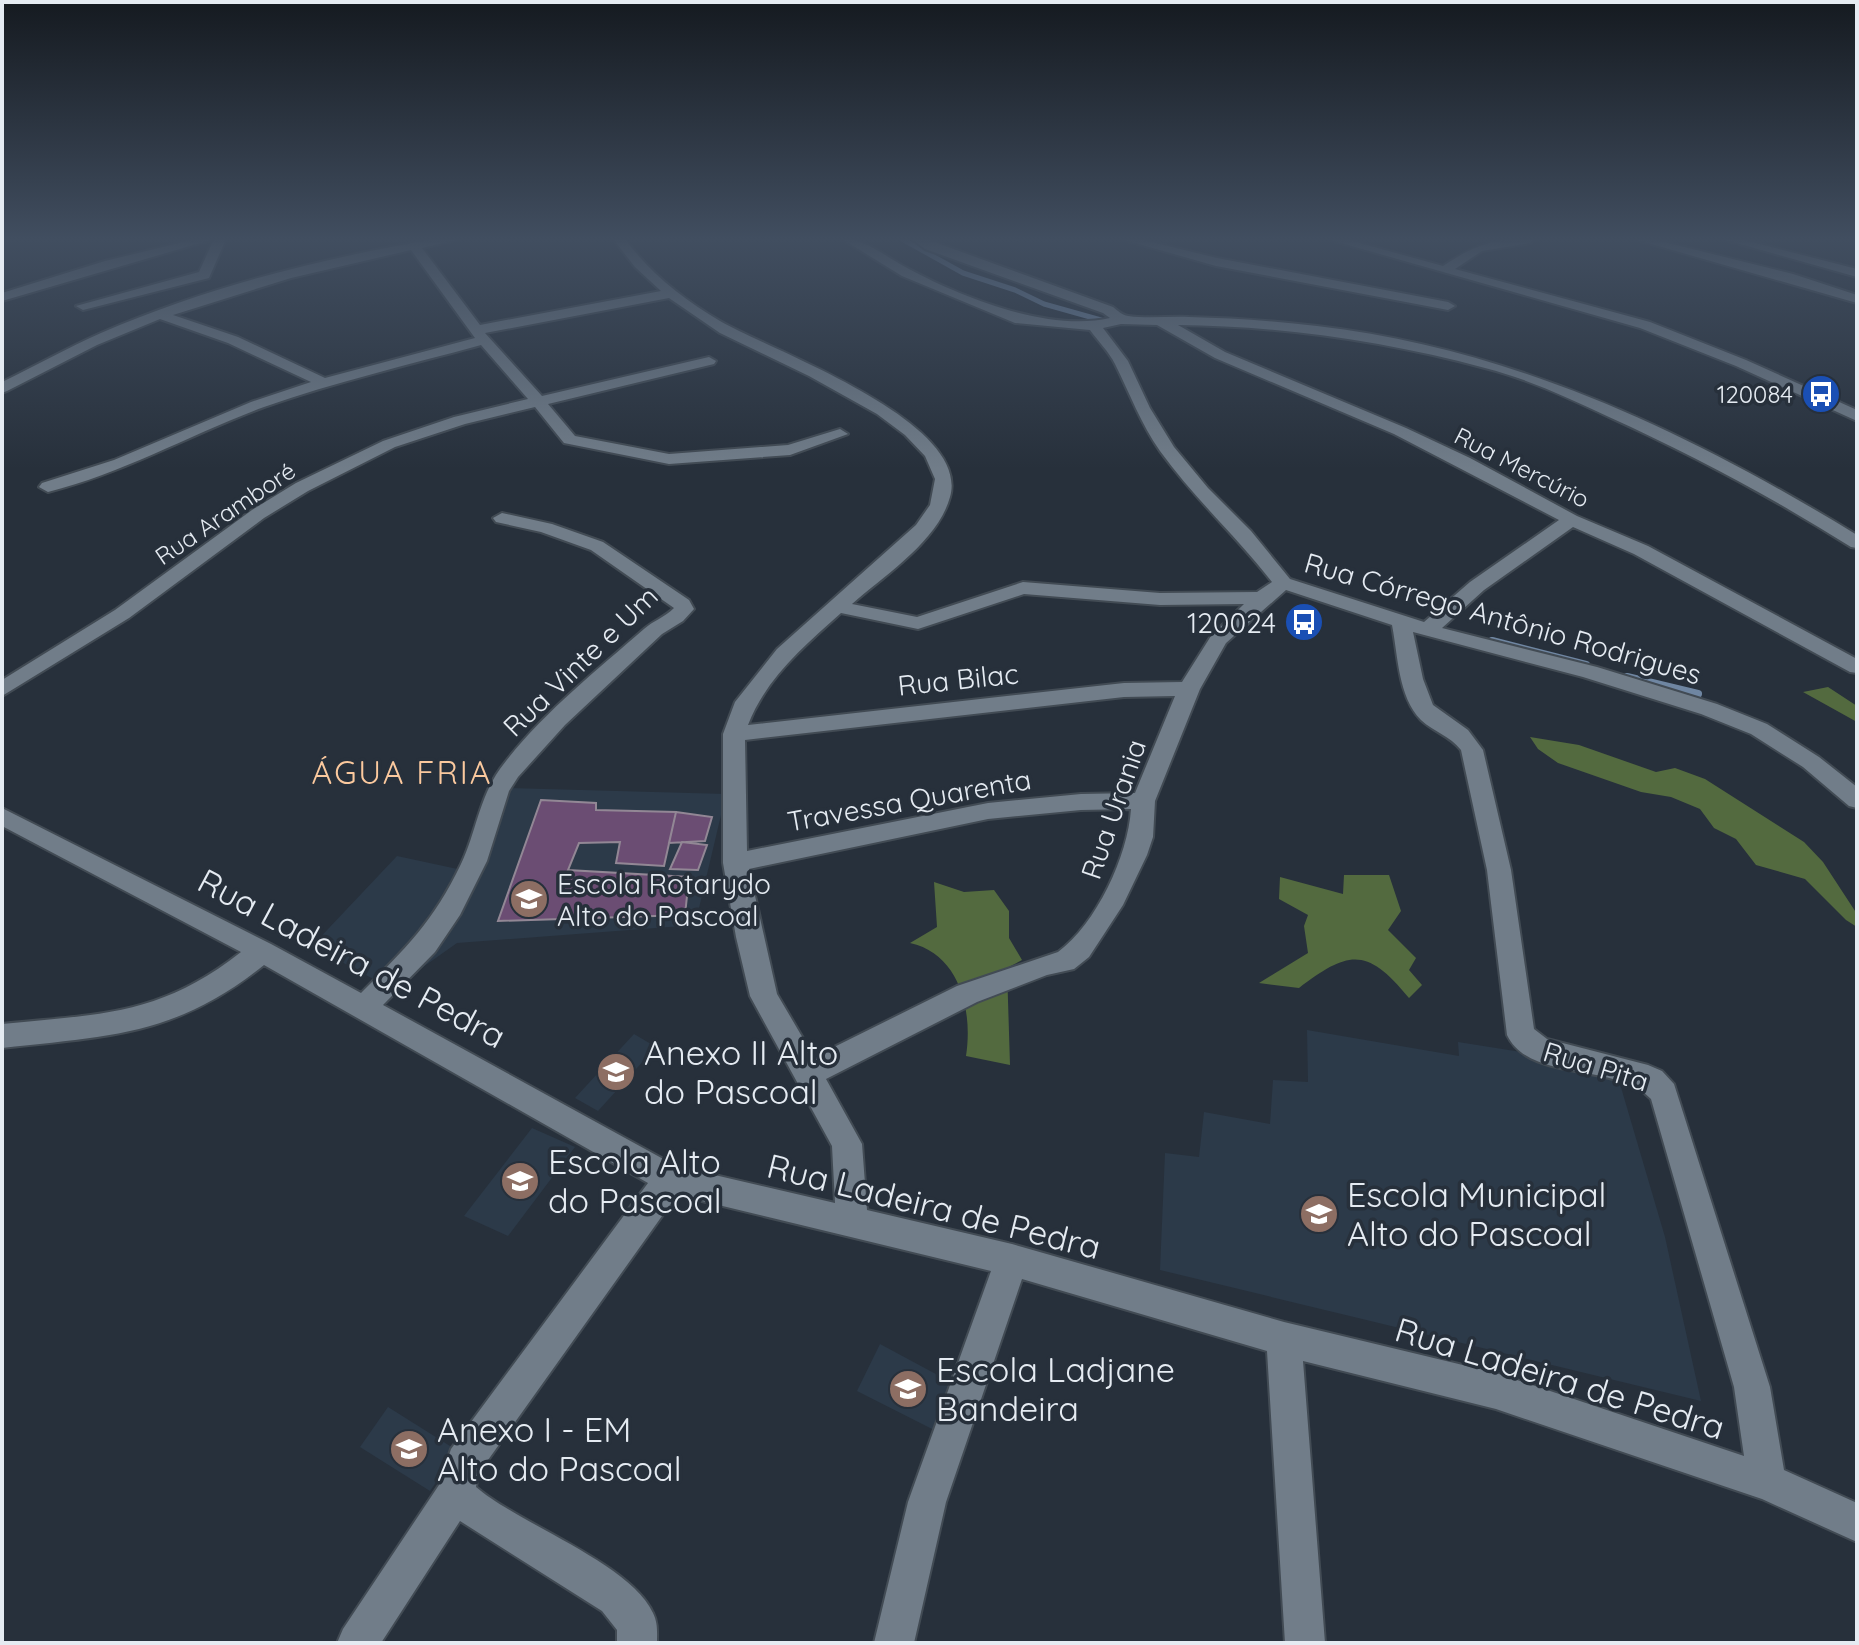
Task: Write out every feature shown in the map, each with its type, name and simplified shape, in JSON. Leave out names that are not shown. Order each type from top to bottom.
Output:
[{"type":"street","points":[[2,388],[73,316]]},
{"type":"street","points":[[163,316],[233,340],[324,383]]},
{"type":"street","points":[[467,316],[570,440],[647,458],[692,458],[790,450],[840,434]]},
{"type":"street","points":[[48,487],[120,464],[256,405],[480,335],[569,316]]},
{"type":"street","points":[[705,316],[725,330],[855,393],[887,413],[927,449],[943,478],[941,500],[927,524],[911,542],[784,653],[746,702],[734,734],[735,863],[764,996],[847,1144],[852,1223]]},
{"type":"street","points":[[1008,316],[1094,326],[1121,320],[1161,320],[1316,330],[1398,343],[1492,365],[1572,394],[1647,428],[1778,494],[1857,543]]},
{"type":"street","points":[[1115,316],[1121,320]]},
{"type":"street","points":[[1611,316],[1645,325],[1741,363],[1857,416]]},
{"type":"street","name":"Rua Mercúrio","points":[[1161,320],[1220,355],[1400,431],[1571,520],[1641,550],[1857,667]]},
{"type":"street","name":"Rua Córrego Antônio Rodrigues","points":[[1094,326],[1121,361],[1142,408],[1167,449],[1202,492],[1245,535],[1283,583],[1414,626],[1590,672],[1709,709],[1759,729],[1811,762],[1857,800]]},
{"type":"street","name":"Rua Aramboré","points":[[2,689],[122,614],[258,514],[349,461],[424,430],[709,361]]},
{"type":"street","name":"Rua Vinte e Um","points":[[362,1009],[426,945],[451,908],[475,861],[498,790],[510,772],[557,720],[655,630],[684,609],[682,604],[611,553],[573,537],[502,518]]},
{"type":"street","points":[[1414,626],[1571,520]]},
{"type":"street","name":"Rua Urania","points":[[806,1075],[967,994],[1044,965],[1065,961],[1080,950],[1114,898],[1135,855],[1141,837],[1143,801],[1189,689],[1218,640],[1262,598],[1283,583]]},
{"type":"street","points":[[835,606],[918,623],[1023,588],[1160,599],[1262,598]]},
{"type":"street","name":"Rua Pita","points":[[1414,626],[1425,710],[1464,737],[1472,750],[1499,870],[1521,1035],[1539,1049],[1638,1074],[1660,1086],[1664,1093],[1752,1387],[1767,1482]]},
{"type":"street","name":"Rua Bilac","points":[[734,734],[1124,690],[1189,689]]},
{"type":"street","name":"Travessa Quarenta","points":[[735,863],[988,811],[1081,802],[1143,801]]},
{"type":"street","name":"Rua Ladeira de Pedra","points":[[2,816],[262,951],[362,1009],[477,1068],[670,1179],[1012,1260],[1284,1339],[1496,1391],[1767,1482],[1857,1523]]},
{"type":"street","points":[[2,1036],[139,1018],[176,1006],[206,993],[262,951]]},
{"type":"street","points":[[357,1643],[460,1497],[458,1477],[464,1462],[670,1179]]},
{"type":"street","points":[[894,1643],[927,1502],[1012,1260]]},
{"type":"street","points":[[1284,1339],[1305,1643]]},
{"type":"street","points":[[460,1497],[616,1597],[637,1623],[637,1643]]},
{"type":"shaded area","name":"Escola Rotarydo Alto do Pascoal","points":[[509,788],[726,794],[695,925],[457,943],[392,989],[312,946],[397,856],[476,873]]},
{"type":"shaded area","points":[[1307,1030],[1459,1056],[1458,1042],[1615,1067],[1665,1237],[1701,1401],[1160,1270],[1165,1153],[1199,1157],[1204,1112],[1270,1124],[1273,1080],[1308,1082]]},
{"type":"shaded area","name":"Anexo II Alto do Pascoal","points":[[634,1034],[656,1047],[598,1111],[575,1098]]},
{"type":"shaded area","name":"Escola Alto do Pascoal","points":[[532,1128],[575,1147],[508,1236],[464,1216]]},
{"type":"shaded area","name":"Escola Ladjane Bandeira","points":[[880,1344],[960,1387],[940,1433],[857,1391]]},
{"type":"shaded area","name":"Anexo I - EM Alto do Pascoal","points":[[388,1407],[458,1451],[430,1491],[360,1447]]},
{"type":"green space","points":[[1828,687],[1857,706],[1857,722],[1803,692]]},
{"type":"green space","points":[[1530,737],[1579,745],[1656,772],[1675,768],[1705,779],[1804,842],[1823,862],[1857,914],[1857,927],[1805,879],[1756,865],[1736,839],[1714,828],[1700,809],[1671,797],[1641,792],[1558,763],[1538,749]]},
{"type":"green space","points":[[1344,875],[1389,875],[1401,911],[1388,930],[1416,958],[1409,970],[1422,985],[1409,998],[1381,970],[1369,962],[1357,960],[1331,966],[1299,988],[1259,983],[1308,953],[1304,926],[1308,915],[1279,899],[1280,877],[1343,894]]},
{"type":"green space","points":[[934,882],[964,892],[994,890],[1009,911],[1009,938],[1022,960],[1007,968],[1010,1065],[966,1056],[965,1003],[952,972],[927,949],[910,943],[937,927]]},
{"type":"building","points":[[541,800],[596,803],[596,810],[676,812],[664,866],[616,863],[620,842],[579,843],[568,870],[689,877],[685,915],[498,921]]},
{"type":"building","points":[[676,812],[712,817],[705,841],[669,843]]},
{"type":"building","points":[[682,842],[707,845],[698,870],[670,869]]},
{"type":"waterway","points":[[1086,316],[1101,320]]},
{"type":"waterway","points":[[1492,641],[1586,665]]},
{"type":"waterway","points":[[1627,677],[1698,694]]},
{"type":"place","name":"120084","points":[[1821,394]]},
{"type":"place","name":"120024","points":[[1304,622]]},
{"type":"place","name":"Escola Rotarydo Alto do Pascoal","points":[[529,899]]},
{"type":"place","name":"Anexo II Alto do Pascoal","points":[[616,1072]]},
{"type":"place","name":"Escola Alto do Pascoal","points":[[520,1181]]},
{"type":"place","name":"Escola Municipal Alto do Pascoal","points":[[1319,1214]]},
{"type":"place","name":"Escola Ladjane Bandeira","points":[[908,1389]]},
{"type":"place","name":"Anexo I - EM Alto do Pascoal","points":[[409,1449]]},
{"type":"district","name":"ÁGUA FRIA","points":[[402,772]]}]
